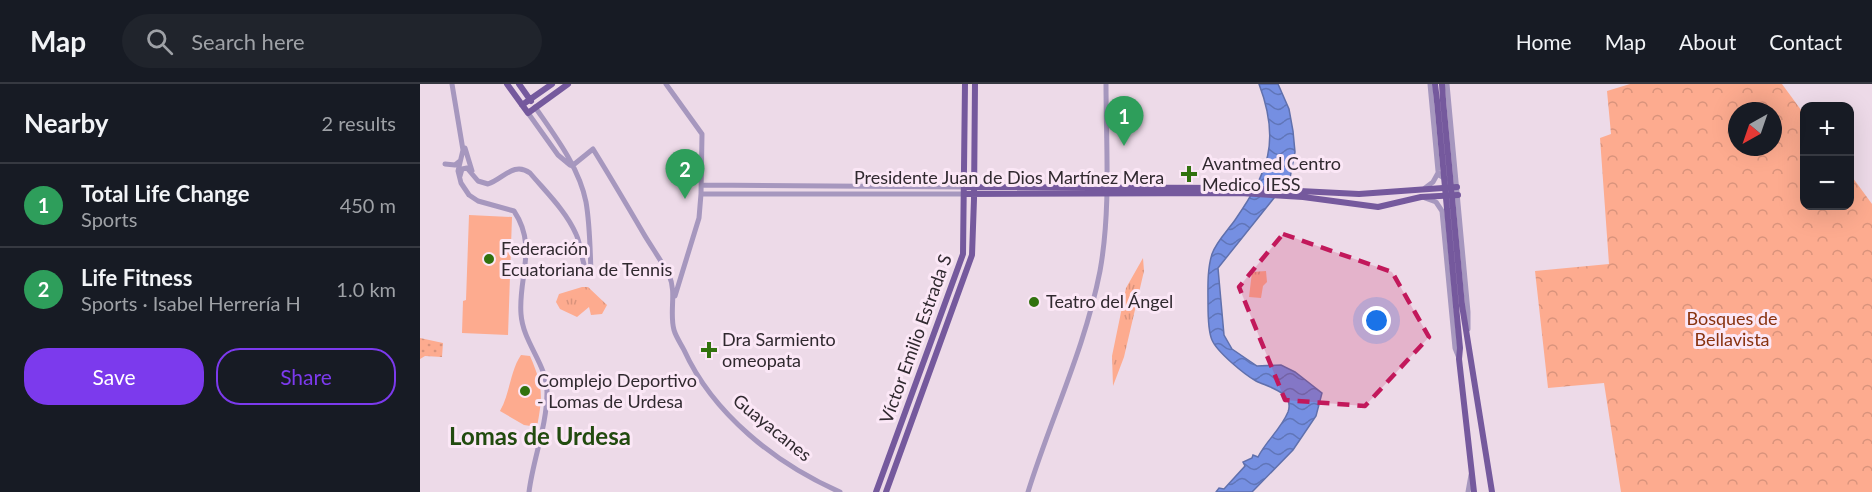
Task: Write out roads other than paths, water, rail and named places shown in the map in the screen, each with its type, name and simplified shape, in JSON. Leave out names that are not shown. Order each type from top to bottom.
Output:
[{"type":"main road","points":[[507,84],[528,113],[568,84]]},
{"type":"main road","points":[[519,84],[536,107]]},
{"type":"main road","points":[[522,105],[552,84]]},
{"type":"main road","points":[[965,84],[965,142],[969,149],[970,189]]},
{"type":"main road","name":"Víctor Emilio Estrada S","points":[[876,492],[964,249],[970,189],[975,84]]},
{"type":"main road","points":[[1436,84],[1440,100],[1459,306],[1459,359],[1474,492]]},
{"type":"main road","points":[[1440,100],[1442,84]]},
{"type":"main road","name":"Presidente Juan de Dios Martínez Mera","points":[[1304,194],[1371,207],[1387,206],[1419,194],[1457,188]]},
{"type":"main road","name":"Víctor Emilio Estrada S","points":[[886,492],[972,255],[970,189]]},
{"type":"main road","name":"Presidente Juan de Dios Martínez Mera","points":[[970,189],[1240,190],[1304,194],[1386,192],[1458,195]]},
{"type":"main road","points":[[1386,192],[1392,198],[1387,206]]},
{"type":"main road","points":[[1368,194],[1367,202],[1371,207]]},
{"type":"main road","points":[[956,273],[964,276]]},
{"type":"main road","points":[[1459,306],[1468,337],[1492,492]]},
{"type":"main road","points":[[904,419],[912,422]]},
{"type":"street","points":[[452,84],[463,157],[458,171],[460,183],[478,201],[514,212],[522,227],[526,242],[521,319],[544,374],[547,392],[542,436],[529,492]]},
{"type":"street","points":[[666,84],[702,134],[702,194],[699,218],[674,300]]},
{"type":"street","points":[[1028,492],[1089,316],[1102,255],[1106,190],[1106,84]]},
{"type":"street","points":[[1430,84],[1439,175],[1446,179],[1451,178],[1455,171]]},
{"type":"street","points":[[1446,84],[1458,195],[1468,337]]},
{"type":"street","points":[[460,183],[462,169],[467,168],[478,181],[488,184],[513,169],[524,169],[530,173],[570,223],[578,237],[580,254],[588,275],[591,272],[586,207],[579,180],[566,153],[536,107]]},
{"type":"street","points":[[528,113],[558,155],[572,166]]},
{"type":"street","points":[[460,134],[474,175]]},
{"type":"street","name":"Guayacanes","points":[[572,166],[593,149],[669,277],[674,300],[674,330],[702,384],[736,422],[794,467],[840,492]]},
{"type":"street","points":[[445,164],[455,165],[463,157]]},
{"type":"street","points":[[1419,194],[1430,185],[1438,171]]},
{"type":"street","name":"Presidente Juan de Dios Martínez Mera","points":[[701,185],[970,189]]},
{"type":"street","name":"Presidente Juan de Dios Martínez Mera","points":[[702,194],[970,189]]},
{"type":"street","points":[[1419,194],[1430,198],[1439,205],[1442,211],[1455,348],[1459,359]]},
{"type":"street","points":[[1443,222],[1446,213],[1451,211],[1457,214],[1460,220]]},
{"type":"street","points":[[669,277],[676,276],[683,271]]},
{"type":"street","points":[[1468,492],[1472,471]]},
{"type":"water","points":[[1259,84],[1278,84],[1289,109],[1295,152],[1290,178],[1218,268],[1224,335],[1232,349],[1257,366],[1281,365],[1295,372],[1322,393],[1316,416],[1293,450],[1252,492],[1216,492],[1219,488],[1224,489],[1245,466],[1243,462],[1252,458],[1253,455],[1258,457],[1285,418],[1289,405],[1288,400],[1279,391],[1251,378],[1225,357],[1212,340],[1208,322],[1208,279],[1212,254],[1256,187],[1268,156],[1269,123]]},
{"type":"place","name":"Total Life Change","points":[[1124,146]]},
{"type":"place","name":"Avantmed Centro Medico IESS","points":[[1189,174]]},
{"type":"place","name":"Life Fitness","points":[[685,199]]},
{"type":"place","name":"Federación Ecuatoriana de Tennis","points":[[489,259]]},
{"type":"place","name":"Teatro del Ángel","points":[[1034,302]]},
{"type":"place","name":"Dra Sarmiento omeopata","points":[[709,350]]},
{"type":"place","name":"Complejo Deportivo - Lomas de Urdesa","points":[[525,391]]},
{"type":"district","name":"Lomas de Urdesa","points":[[540,437]]},
{"type":"park label","name":"Bosques de Bellavista","points":[[1732,329]]}]
